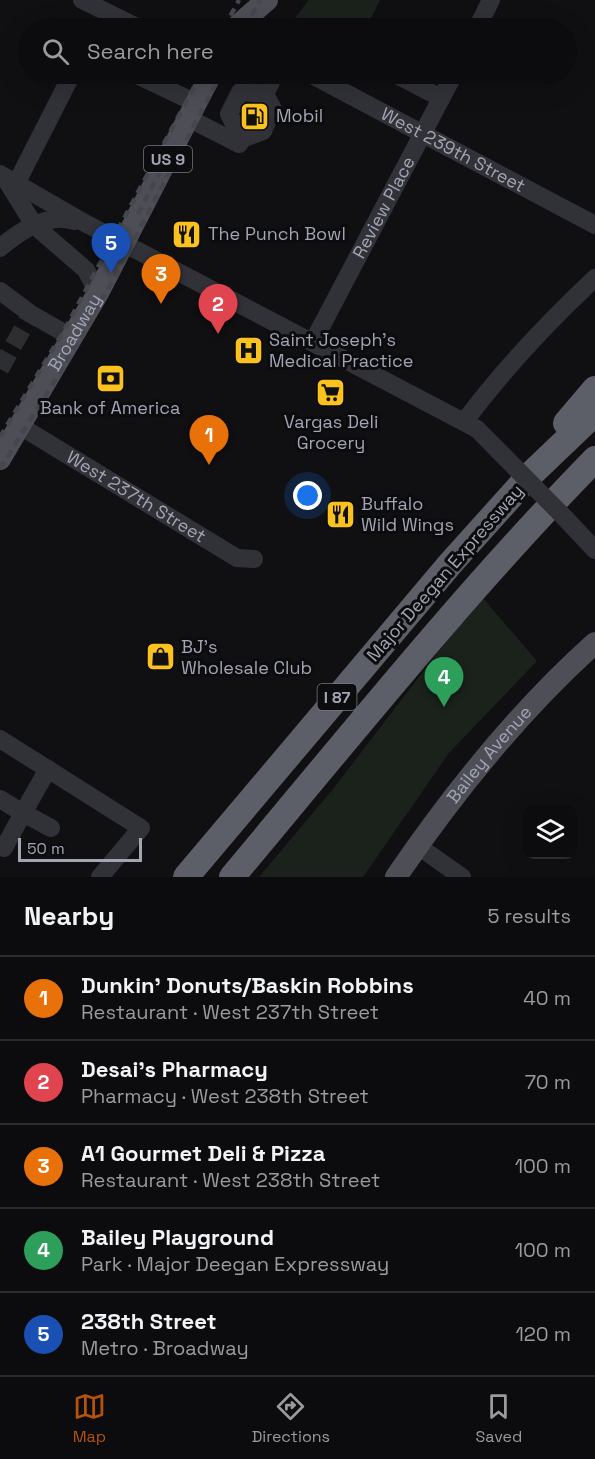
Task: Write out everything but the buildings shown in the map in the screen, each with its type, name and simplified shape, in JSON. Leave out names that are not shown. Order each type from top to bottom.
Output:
[{"type":"highway","points":[[490,520],[595,389]]},
{"type":"highway","name":"Major Deegan Expressway","points":[[186,877],[416,603],[529,476],[595,413]]},
{"type":"highway","name":"Major Deegan Expressway","points":[[232,877],[473,590],[544,511],[595,459]]},
{"type":"main road","points":[[239,18],[248,0]]},
{"type":"main road","points":[[246,18],[267,0]]},
{"type":"main road","name":"Broadway","points":[[0,459],[98,293],[206,84]]},
{"type":"main road","name":"Bailey Avenue","points":[[396,877],[439,815],[513,724],[595,643]]},
{"type":"street","points":[[82,0],[119,18]]},
{"type":"street","points":[[482,18],[491,0]]},
{"type":"street","points":[[7,178],[66,84]]},
{"type":"street","points":[[150,84],[239,144],[252,131],[229,114],[236,99],[240,92],[268,93]]},
{"type":"street","name":"West 239th Street","points":[[348,84],[422,134],[595,225]]},
{"type":"street","points":[[414,84],[441,98]]},
{"type":"street","name":"Review Place","points":[[313,342],[448,84]]},
{"type":"street","points":[[7,178],[124,244],[470,425],[595,550]]},
{"type":"street","points":[[7,178],[34,225],[86,270],[98,293]]},
{"type":"street","points":[[0,248],[13,237],[34,225],[57,218],[83,222]]},
{"type":"street","points":[[470,425],[484,394],[513,361],[595,278]]},
{"type":"street","points":[[0,291],[32,314],[73,338]]},
{"type":"street","name":"West 237th Street","points":[[20,426],[237,558],[254,559]]},
{"type":"street","points":[[0,739],[141,828],[100,877]]},
{"type":"street","points":[[4,848],[48,769]]},
{"type":"street","points":[[0,799],[51,828]]},
{"type":"street","points":[[418,846],[462,877]]},
{"type":"shaded area","points":[[309,0],[380,0],[371,18],[295,18]]},
{"type":"shaded area","points":[[481,596],[537,661],[449,753],[363,877],[259,877],[333,789]]},
{"type":"tunnel","points":[[250,124],[261,102]]},
{"type":"tunnel","points":[[263,131],[273,109]]},
{"type":"tunnel","points":[[0,369],[31,314]]},
{"type":"railway","points":[[229,18],[239,0]]},
{"type":"railway","points":[[250,18],[260,0]]},
{"type":"railway","points":[[0,437],[65,329],[196,84]]},
{"type":"railway","points":[[0,469],[113,280],[216,84]]},
{"type":"railway","points":[[138,214],[171,150]]},
{"type":"place","name":"Mobil","points":[[255,116]]},
{"type":"place","name":"The Punch Bowl","points":[[187,234]]},
{"type":"place","name":"238th Street","points":[[111,273]]},
{"type":"place","name":"A1 Gourmet Deli & Pizza","points":[[161,304]]},
{"type":"place","name":"Desai's Pharmacy","points":[[218,334]]},
{"type":"place","name":"Saint Joseph's Medical Practice","points":[[248,350]]},
{"type":"place","name":"Bank of America","points":[[110,379]]},
{"type":"place","name":"Vargas Deli Grocery","points":[[331,393]]},
{"type":"place","name":"Dunkin' Donuts/Baskin Robbins","points":[[209,465]]},
{"type":"place","name":"Buffalo Wild Wings","points":[[340,514]]},
{"type":"place","name":"BJ's Wholesale Club","points":[[160,657]]},
{"type":"place","name":"Bailey Playground","points":[[444,707]]}]
